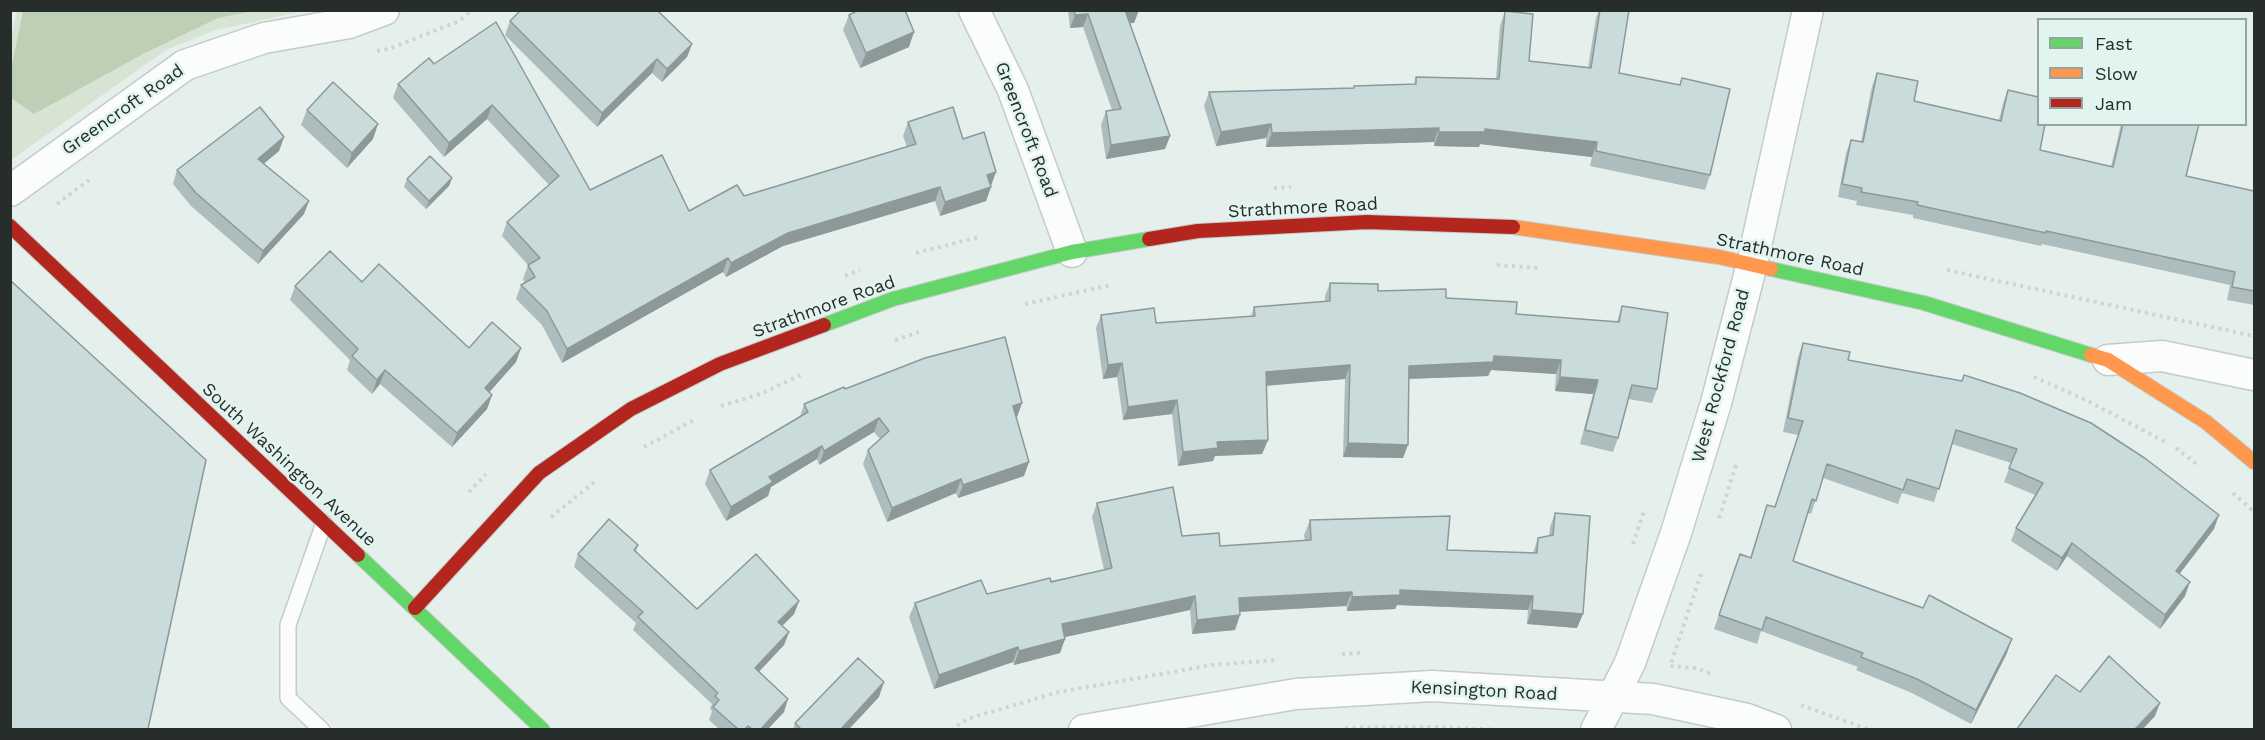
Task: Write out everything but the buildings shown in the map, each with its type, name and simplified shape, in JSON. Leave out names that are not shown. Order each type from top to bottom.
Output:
[{"type":"street","name":"Greencroft Road","points":[[10,191],[185,65],[264,38],[349,23],[384,10]]},
{"type":"street","name":"Greencroft Road","points":[[974,10],[1013,90],[1072,252]]},
{"type":"street","name":"West Rockford Road","points":[[1596,729],[1630,663],[1676,533],[1716,403],[1752,264],[1808,10]]},
{"type":"street","name":"Strathmore Road","points":[[415,608],[539,473],[631,409],[720,364],[894,299],[1072,252],[1198,231],[1367,222],[1527,227],[1752,264],[1924,303],[2108,360],[2206,422],[2254,462]]},
{"type":"street","name":"South Washington Avenue","points":[[10,226],[543,729]]},
{"type":"street","points":[[2108,360],[2162,356],[2254,375]]},
{"type":"street","name":"Kensington Road","points":[[1084,729],[1296,694],[1432,686],[1653,699],[1747,719],[1776,729]]},
{"type":"lane","points":[[322,729],[288,698],[288,625],[324,523]]},
{"type":"path","points":[[367,54],[389,49],[459,21],[472,10]]},
{"type":"path","points":[[57,204],[94,176]]},
{"type":"path","points":[[1270,189],[1293,187]]},
{"type":"path","points":[[909,255],[986,235]]},
{"type":"path","points":[[1485,264],[1543,268]]},
{"type":"path","points":[[844,276],[865,269]]},
{"type":"path","points":[[1944,269],[2254,336]]},
{"type":"path","points":[[1019,306],[1121,283]]},
{"type":"path","points":[[885,343],[929,329]]},
{"type":"path","points":[[713,410],[760,394],[810,370]]},
{"type":"path","points":[[2027,374],[2086,400],[2174,447],[2207,473]]},
{"type":"path","points":[[636,451],[704,416]]},
{"type":"path","points":[[1719,520],[1736,464]]},
{"type":"path","points":[[466,496],[490,471]]},
{"type":"path","points":[[543,523],[598,478]]},
{"type":"path","points":[[2232,492],[2254,512]]},
{"type":"path","points":[[1631,549],[1646,504]]},
{"type":"path","points":[[1704,565],[1670,666],[1695,668],[1717,676]]},
{"type":"path","points":[[1330,655],[1365,653]]},
{"type":"path","points":[[951,729],[967,719],[1059,693],[1212,665],[1283,659]]},
{"type":"path","points":[[1793,702],[1870,729]]},
{"type":"path","points":[[1341,728],[1501,729]]},
{"type":"green space","points":[[23,10],[253,11],[218,18],[143,54],[34,114],[11,98],[11,69]]},
{"type":"green space","points":[[17,11],[304,11],[216,30],[166,50],[11,160],[10,43]]},
{"type":"traffic: fast","points":[[824,325],[893,299],[1072,252],[1149,239]]},
{"type":"traffic: fast","points":[[1771,269],[1924,303],[2091,355]]},
{"type":"traffic: fast","points":[[358,555],[543,730]]},
{"type":"traffic: slow","points":[[1513,227],[1719,257],[1771,269]]},
{"type":"traffic: slow","points":[[2091,355],[2108,360],[2206,422],[2254,462]]},
{"type":"traffic: jam","points":[[1149,239],[1198,231],[1367,222],[1513,227]]},
{"type":"traffic: jam","points":[[10,226],[358,555]]},
{"type":"traffic: jam","points":[[415,608],[539,473],[631,409],[720,364],[824,325]]}]
